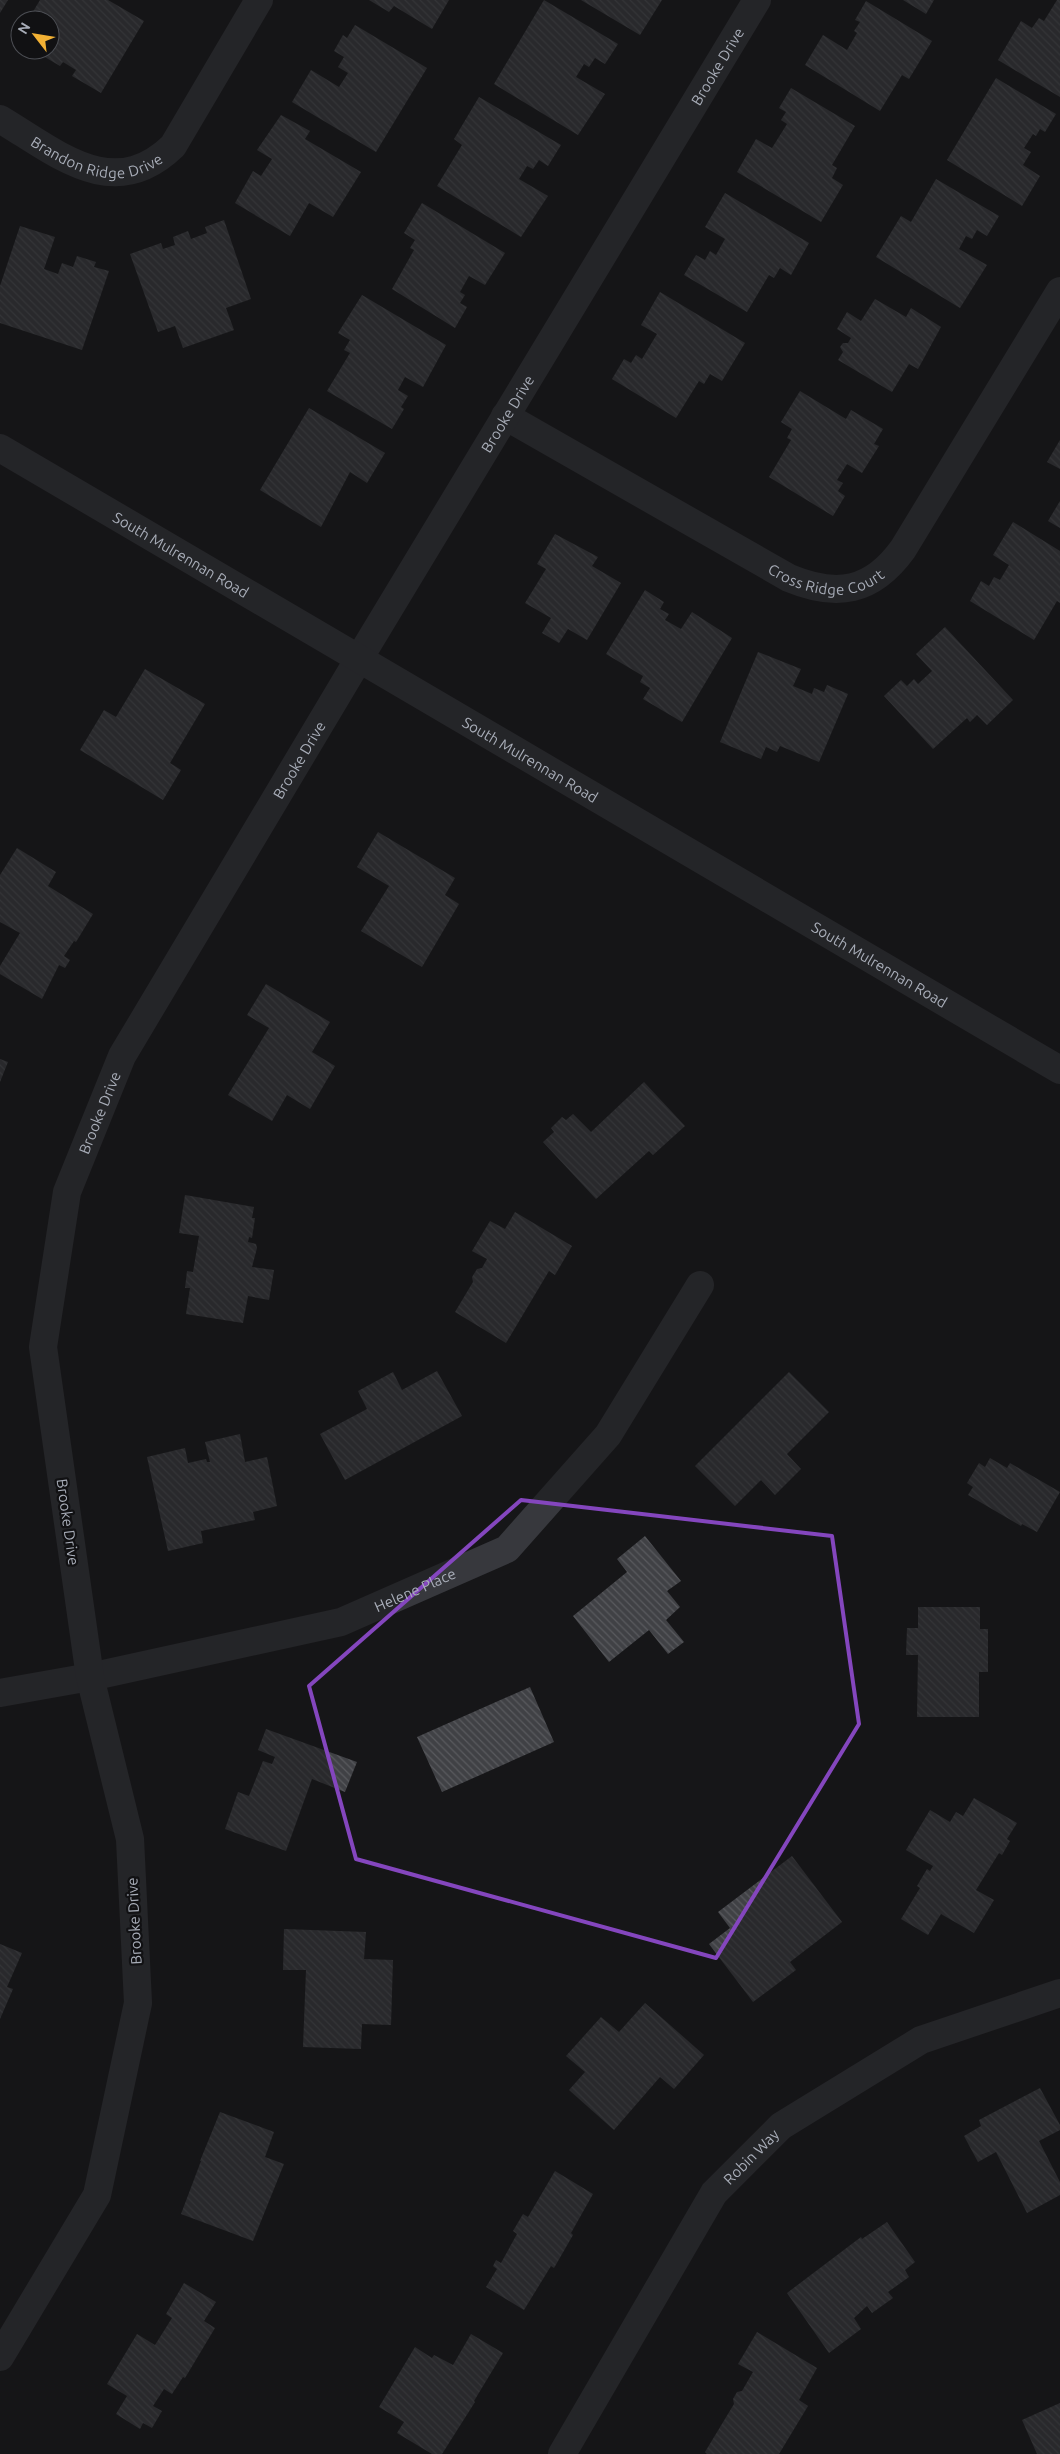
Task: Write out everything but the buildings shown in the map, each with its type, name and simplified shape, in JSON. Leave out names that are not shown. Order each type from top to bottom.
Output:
[{"type":"street","name":"Brandon Ridge Drive","points":[[0,119],[70,160],[102,173],[121,173],[159,161],[174,146],[259,0]]},
{"type":"street","name":"Brooke Drive","points":[[0,2357],[97,2195],[138,2003],[130,1839],[90,1677],[43,1347],[67,1192],[122,1056],[360,657],[757,0]]},
{"type":"street","name":"Cross Ridge Court","points":[[505,416],[790,578],[813,588],[834,590],[856,586],[874,579],[890,567],[903,549],[1060,291]]},
{"type":"street","name":"South Mulrennan Road","points":[[0,448],[360,657],[1060,1070]]},
{"type":"street","name":"Helene Place","points":[[0,1693],[90,1677],[341,1622],[507,1549],[608,1435],[700,1285]]},
{"type":"street","name":"Robin Way","points":[[562,2454],[714,2194],[781,2126],[921,2040],[1060,1993]]},
{"type":"highlighted area","points":[[521,1500],[832,1536],[859,1724],[716,1958],[356,1859],[309,1686]]}]
